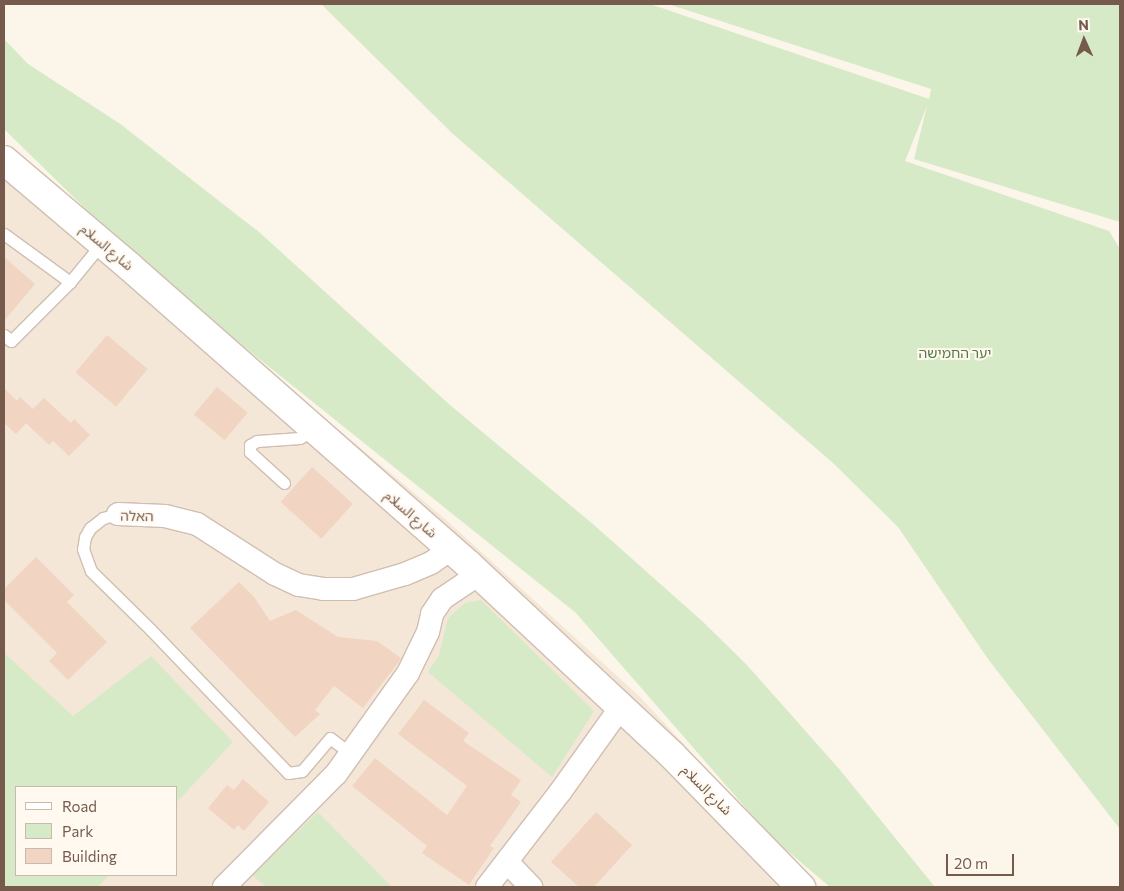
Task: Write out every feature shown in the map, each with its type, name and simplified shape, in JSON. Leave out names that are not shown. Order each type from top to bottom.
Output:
[{"type":"main road","name":"شارع السلام","points":[[4,160],[102,243],[451,548],[720,802],[801,887]]},
{"type":"street","name":"האלה","points":[[118,514],[164,516],[197,524],[275,574],[299,585],[323,589],[353,590],[405,574],[431,563],[451,548]]},
{"type":"street","points":[[224,887],[336,774],[408,673],[428,632],[432,614],[442,599],[479,574]]},
{"type":"street","points":[[487,887],[561,791],[621,707]]},
{"type":"street","points":[[507,862],[531,887]]},
{"type":"lane","points":[[4,234],[70,282]]},
{"type":"lane","points":[[4,335],[11,341],[70,282],[102,243]]},
{"type":"lane","points":[[284,482],[250,452],[250,445],[257,441],[300,438],[314,429]]},
{"type":"lane","name":"האלה","points":[[118,514],[103,518],[90,528],[85,537],[83,549],[90,571],[151,630],[288,773],[302,771],[330,738],[350,753]]},
{"type":"shaded area","points":[[4,149],[444,518],[639,696],[816,887],[4,887]]},
{"type":"green space","name":"יער החמישה","points":[[321,4],[650,4],[929,99],[931,89],[668,4],[1120,4],[1120,222],[914,159],[927,106],[905,161],[1109,231],[1120,249],[1120,829],[988,659],[898,527],[833,463],[453,134]]},
{"type":"green space","points":[[4,39],[28,64],[119,123],[259,232],[450,405],[594,525],[702,621],[746,664],[840,770],[935,887],[830,887],[771,837],[576,613],[146,268],[4,129]]},
{"type":"green space","points":[[481,600],[594,711],[552,777],[428,672],[439,655],[448,618],[465,603]]},
{"type":"green space","points":[[4,653],[73,716],[151,656],[233,742],[178,801],[178,786],[15,786],[15,876],[108,876],[98,887],[4,887]]},
{"type":"green space","points":[[318,812],[392,887],[266,887],[252,875]]},
{"type":"building","points":[[4,257],[35,284],[4,321]]},
{"type":"building","points":[[107,335],[148,369],[116,407],[76,373]]},
{"type":"building","points":[[217,387],[248,413],[225,440],[194,415]]},
{"type":"building","points":[[4,388],[17,401],[20,397],[33,409],[44,398],[71,423],[74,419],[90,435],[69,456],[53,441],[49,445],[26,423],[16,434],[4,423]]},
{"type":"building","points":[[312,467],[353,504],[321,539],[281,502]]},
{"type":"building","points":[[36,557],[74,595],[67,602],[107,642],[68,680],[49,661],[57,653],[4,600],[4,589]]},
{"type":"building","points":[[239,582],[254,597],[270,621],[296,610],[338,637],[377,641],[401,658],[363,708],[334,686],[315,710],[320,714],[295,737],[190,628]]},
{"type":"building","points":[[424,700],[469,733],[463,741],[521,780],[511,795],[521,802],[490,846],[494,848],[469,885],[422,853],[427,846],[352,786],[375,758],[447,815],[467,786],[398,734]]},
{"type":"building","points":[[243,779],[269,802],[244,831],[238,825],[234,830],[208,808],[227,785],[234,790]]},
{"type":"building","points":[[596,812],[632,845],[594,887],[579,887],[551,862]]}]
